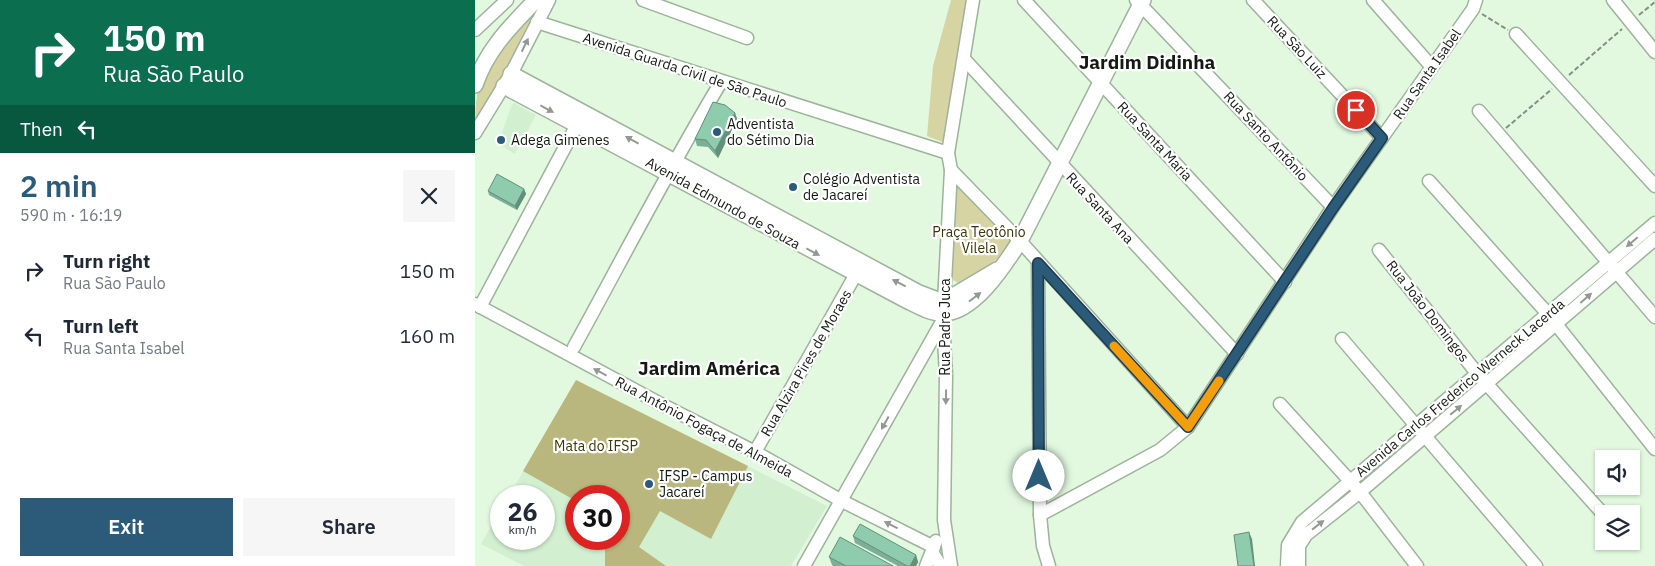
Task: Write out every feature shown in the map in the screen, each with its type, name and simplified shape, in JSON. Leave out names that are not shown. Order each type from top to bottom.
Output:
[{"type":"main road","points":[[475,85],[485,59],[496,43],[536,0]]},
{"type":"main road","points":[[943,312],[963,306],[977,297],[990,284],[997,270],[1019,241],[1060,165],[1099,82],[1140,2]]},
{"type":"main road","name":"Avenida Edmundo de Souza","points":[[507,80],[670,167],[919,293],[943,312]]},
{"type":"main road","name":"Avenida Edmundo de Souza","points":[[670,167],[904,299],[933,311],[943,312]]},
{"type":"street","points":[[475,30],[507,0]]},
{"type":"street","points":[[475,133],[507,80],[549,0]]},
{"type":"street","points":[[643,0],[747,38]]},
{"type":"street","name":"Rua Padre Juca","points":[[951,566],[944,520],[946,375],[943,312],[951,170],[949,154],[973,0]]},
{"type":"street","name":"Rua Santa Maria","points":[[1024,0],[1285,282]]},
{"type":"street","name":"Rua São Luiz","points":[[1253,0],[1382,138]]},
{"type":"street","points":[[1373,0],[1431,66]]},
{"type":"street","points":[[1613,0],[1655,52]]},
{"type":"street","name":"Rua Santo Antônio","points":[[1140,2],[1333,208]]},
{"type":"street","name":"Rua Santa Isabel","points":[[1040,515],[1160,450],[1188,427],[1333,208],[1475,5]]},
{"type":"street","name":"Avenida Guarda Civil de São Paulo","points":[[537,22],[949,154]]},
{"type":"street","points":[[1516,34],[1655,186]]},
{"type":"street","name":"Rua Santa Ana","points":[[965,60],[1060,165],[1237,354]]},
{"type":"street","points":[[574,347],[661,190],[670,167],[721,82]]},
{"type":"street","points":[[1479,111],[1655,317]]},
{"type":"street","points":[[478,306],[580,119]]},
{"type":"street","points":[[951,170],[1019,241],[1188,427]]},
{"type":"street","points":[[1429,181],[1552,319],[1655,449]]},
{"type":"street","name":"Avenida Carlos Frederico Werneck Lacerda","points":[[1299,566],[1299,546],[1306,534],[1360,492],[1487,384],[1552,319],[1612,267],[1655,223]]},
{"type":"street","name":"Avenida Carlos Frederico Werneck Lacerda","points":[[1612,267],[1655,239]]},
{"type":"street","name":"Rua João Domingos","points":[[1379,250],[1476,372],[1595,505]]},
{"type":"street","points":[[1038,263],[1040,515],[1043,546],[1049,566]]},
{"type":"street","name":"Rua Alzira Pires de Moraes","points":[[755,452],[857,274]]},
{"type":"street","name":"Rua Antônio Fogaça de Almeida","points":[[478,306],[651,399],[755,452],[933,550]]},
{"type":"street","points":[[805,566],[943,312]]},
{"type":"street","name":"Avenida Carlos Frederico Werneck Lacerda","points":[[1287,566],[1288,545],[1302,522],[1476,372],[1552,319]]},
{"type":"street","points":[[1341,339],[1536,566]]},
{"type":"street","points":[[1280,404],[1351,481],[1417,566]]},
{"type":"street","points":[[926,566],[944,520]]},
{"type":"street","points":[[933,550],[941,566]]},
{"type":"path","points":[[1499,134],[1630,21],[1655,2]]},
{"type":"path","points":[[1475,5],[1516,34]]},
{"type":"shaded area","points":[[514,103],[536,115],[515,154],[498,144]]},
{"type":"shaded area","name":"IFSP - Campus Jacareí","points":[[576,380],[827,506],[791,566],[524,566],[493,550],[555,550],[555,485],[515,485]]},
{"type":"shaded area","name":"IFSP - Campus Jacareí","points":[[490,528],[490,549],[481,544]]},
{"type":"green space","points":[[951,0],[970,0],[945,143],[927,136],[933,66]]},
{"type":"green space","points":[[533,14],[525,33],[475,125],[478,89],[489,61],[507,38]]},
{"type":"green space","name":"Praça Teotônio Vilela","points":[[957,184],[1013,237],[1011,248],[982,271],[958,283],[953,280],[953,186]]},
{"type":"green space","name":"Mata do IFSP","points":[[576,380],[748,466],[711,539],[660,511],[639,547],[666,566],[605,566],[605,550],[630,550],[630,485],[565,485],[565,495],[555,489],[555,485],[548,485],[523,471]]},
{"type":"building","name":"Adventista do Sétimo Dia","points":[[713,102],[725,105],[735,113],[715,151],[706,140],[695,139]]},
{"type":"building","points":[[497,174],[524,189],[515,206],[488,191]]},
{"type":"building","points":[[860,524],[916,555],[910,566],[853,536]]},
{"type":"building","points":[[1249,532],[1254,566],[1238,566],[1234,535]]},
{"type":"building","points":[[840,537],[893,566],[846,566],[829,557]]},
{"type":"slow traffic","points":[[1114,346],[1188,427],[1219,381]]},
{"type":"place","name":"Adventista do Sétimo Dia","points":[[717,132]]},
{"type":"place","name":"Adega Gimenes","points":[[501,140]]},
{"type":"place","name":"Colégio Adventista de Jacareí","points":[[793,187]]},
{"type":"place","name":"IFSP - Campus Jacareí","points":[[649,484]]},
{"type":"district","name":"Jardim Didinha","points":[[1147,62]]},
{"type":"district","name":"Jardim América","points":[[709,368]]},
{"type":"route","points":[[1039,476],[1038,263],[1188,427],[1333,208],[1382,138],[1356,110]]}]
